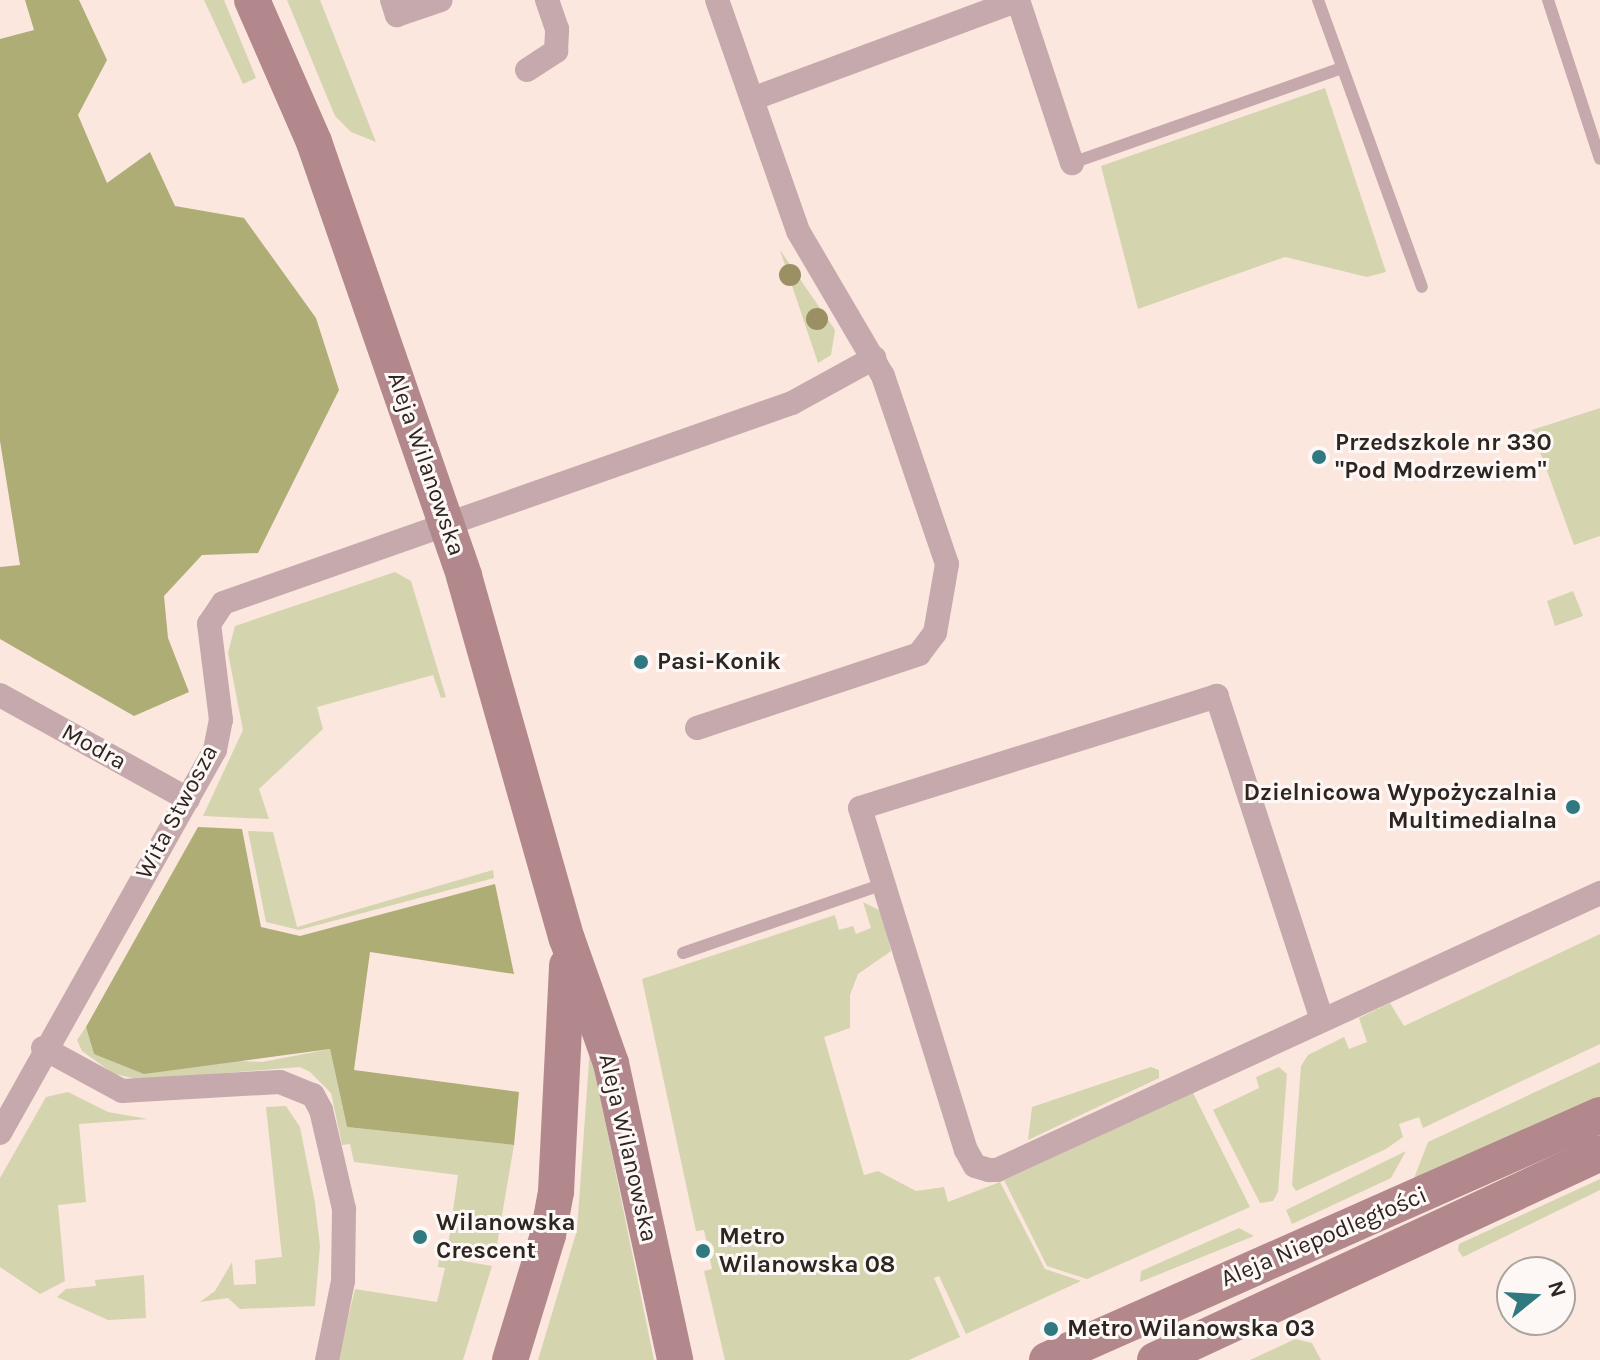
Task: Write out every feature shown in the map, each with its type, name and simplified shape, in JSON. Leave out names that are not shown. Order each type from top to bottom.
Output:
[{"type":"main road","name":"Aleja Wilanowska","points":[[252,0],[314,142],[447,524],[567,939],[611,1063],[675,1360]]},
{"type":"main road","name":"Aleja Wilanowska","points":[[510,1360],[556,1192],[567,1039],[567,939]]},
{"type":"main road","name":"Aleja Niepodległości","points":[[1047,1360],[1600,1115]]},
{"type":"main road","name":"Aleja Niepodległości","points":[[1155,1360],[1600,1153]]},
{"type":"street","points":[[392,0],[397,15],[441,0]]},
{"type":"street","points":[[527,70],[556,51],[557,29],[547,0]]},
{"type":"street","points":[[697,728],[919,654],[935,633],[947,564],[874,358],[798,231],[717,0]]},
{"type":"street","points":[[752,99],[1018,0],[1072,163]]},
{"type":"street","name":"Wita Stwosza","points":[[0,1133],[43,1048],[215,750],[221,720],[209,624],[223,603],[792,403],[874,358]]},
{"type":"street","name":"Modra","points":[[0,695],[188,799]]},
{"type":"street","points":[[1322,1020],[1217,696],[860,808],[966,1150],[982,1169],[997,1170],[1600,893]]},
{"type":"street","points":[[43,1048],[122,1091],[280,1082],[304,1088],[321,1110],[344,1209],[343,1281],[327,1360]]},
{"type":"lane","points":[[1318,0],[1422,287]]},
{"type":"lane","points":[[1548,0],[1600,159]]},
{"type":"lane","points":[[1072,163],[1342,68]]},
{"type":"lane","points":[[683,953],[883,884]]},
{"type":"green space","points":[[204,0],[224,0],[256,78],[243,84]]},
{"type":"green space","points":[[287,0],[320,0],[376,142],[351,132],[335,116]]},
{"type":"green space","points":[[1325,88],[1386,272],[1367,277],[1285,257],[1138,309],[1101,166]]},
{"type":"green space","points":[[780,250],[835,330],[831,355],[818,363]]},
{"type":"green space","points":[[1600,408],[1600,536],[1574,545],[1532,430]]},
{"type":"green space","points":[[395,572],[411,581],[446,697],[441,698],[433,675],[317,707],[323,729],[259,789],[269,819],[203,816],[243,730],[228,653],[235,626]]},
{"type":"green space","points":[[1573,591],[1583,616],[1555,626],[1547,601]]},
{"type":"green space","points":[[248,831],[273,832],[297,927],[493,870],[494,878],[299,930],[266,922]]},
{"type":"green space","points":[[863,902],[881,911],[891,951],[858,974],[850,995],[850,1028],[824,1037],[864,1175],[878,1171],[916,1191],[944,1187],[948,1202],[1000,1182],[1045,1269],[1081,1281],[966,1334],[939,1276],[934,1278],[960,1337],[909,1360],[725,1360],[704,1271],[712,1269],[704,1230],[696,1231],[642,979],[835,915],[839,930],[853,926],[856,934],[871,928]]},
{"type":"green space","points":[[1600,934],[1600,1044],[1423,1128],[1419,1117],[1399,1124],[1403,1137],[1386,1149],[1296,1191],[1292,1185],[1301,1066],[1308,1055],[1344,1037],[1349,1049],[1367,1042],[1359,1018],[1390,1003],[1404,1026]]},
{"type":"green space","points":[[86,1027],[94,1054],[262,1062],[330,1049],[347,1127],[514,1145],[495,1256],[447,1250],[451,1227],[445,1225],[446,1218],[452,1218],[458,1175],[354,1162],[350,1144],[342,1145],[331,1093],[310,1072],[300,1067],[142,1080],[114,1074],[82,1051],[77,1040]]},
{"type":"green space","points":[[590,1047],[654,1360],[538,1360],[577,1230]]},
{"type":"green space","points":[[1600,1062],[1600,1098],[1413,1181],[1428,1142]]},
{"type":"green space","points":[[1151,1067],[1159,1070],[1159,1078],[1028,1140],[1032,1107]]},
{"type":"green space","points":[[1279,1067],[1287,1074],[1278,1192],[1273,1201],[1260,1203],[1213,1110],[1259,1088],[1256,1077]]},
{"type":"green space","points":[[68,1092],[108,1112],[148,1119],[79,1124],[86,1202],[58,1205],[65,1281],[40,1294],[0,1267],[0,1178],[46,1097]]},
{"type":"green space","points":[[1193,1093],[1250,1207],[1087,1279],[1047,1266],[1004,1180]]},
{"type":"green space","points":[[286,1106],[300,1127],[315,1203],[320,1246],[315,1306],[240,1309],[228,1298],[200,1302],[215,1291],[232,1262],[234,1285],[256,1284],[255,1260],[282,1257],[266,1107]]},
{"type":"green space","points":[[1406,1151],[1391,1178],[1292,1224],[1286,1210]]},
{"type":"green space","points":[[1600,1179],[1600,1190],[1463,1257],[1458,1250],[1459,1244]]},
{"type":"green space","points":[[1239,1228],[1254,1236],[1140,1282],[1141,1271]]},
{"type":"green space","points":[[439,1259],[492,1266],[463,1360],[338,1360],[355,1289],[437,1302],[445,1268],[438,1267]]},
{"type":"green space","points":[[144,1275],[146,1318],[108,1320],[57,1297],[66,1289],[96,1286],[95,1280]]},
{"type":"green space","points":[[1295,1339],[1312,1343],[1321,1360],[1250,1360]]},
{"type":"shaded area","points":[[25,0],[79,0],[107,60],[78,115],[107,183],[150,152],[175,206],[244,218],[316,318],[339,390],[258,553],[202,555],[164,596],[168,638],[189,692],[134,716],[0,639],[0,567],[20,565],[0,441],[0,39],[34,30]]},
{"type":"shaded area","points":[[198,827],[242,829],[261,927],[300,936],[495,884],[514,974],[370,952],[354,1070],[519,1092],[514,1145],[347,1127],[330,1049],[144,1074],[94,1054],[86,1027]]},
{"type":"place","name":"Przedszkole nr 330 \"Pod Modrzewiem\"","points":[[1319,457]]},
{"type":"place","name":"Pasi-Konik","points":[[641,662]]},
{"type":"place","name":"Dzielnicowa Wypożyczalnia Multimedialna","points":[[1573,807]]},
{"type":"place","name":"Wilanowska Crescent","points":[[420,1237]]},
{"type":"place","name":"Metro Wilanowska 08","points":[[703,1251]]},
{"type":"place","name":"Metro Wilanowska 03","points":[[1051,1329]]}]
